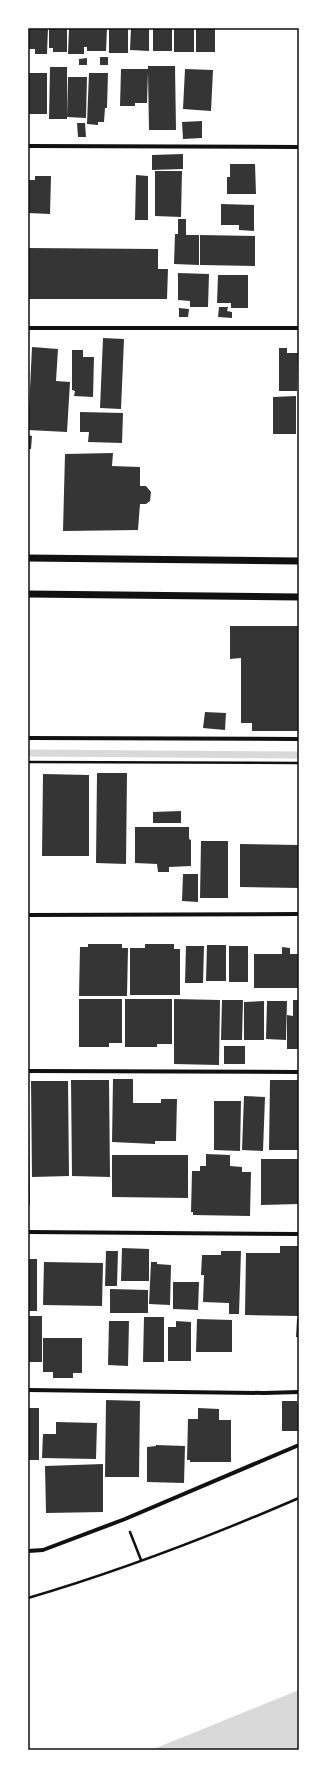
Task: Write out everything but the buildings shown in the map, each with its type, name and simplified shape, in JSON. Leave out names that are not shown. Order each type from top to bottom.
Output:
[{"type":"street","points":[[28,146],[299,147]]},
{"type":"street","points":[[28,328],[299,328]]},
{"type":"street","points":[[28,558],[299,561]]},
{"type":"street","points":[[28,594],[299,597]]},
{"type":"street","points":[[28,738],[299,739]]},
{"type":"street","points":[[28,915],[299,914]]},
{"type":"street","points":[[28,1070],[299,1072]]},
{"type":"street","points":[[28,1232],[299,1234]]},
{"type":"street","points":[[28,1390],[264,1393],[299,1392]]},
{"type":"street","points":[[28,1551],[43,1550],[125,1519],[299,1445]]},
{"type":"path","points":[[28,762],[299,763]]},
{"type":"path","points":[[28,1598],[141,1560],[250,1519],[299,1498]]},
{"type":"path","points":[[125,1519],[141,1560]]},
{"type":"shaded area","points":[[299,1690],[299,1750],[151,1750]]},
{"type":"waterway","points":[[28,753],[299,755]]}]
